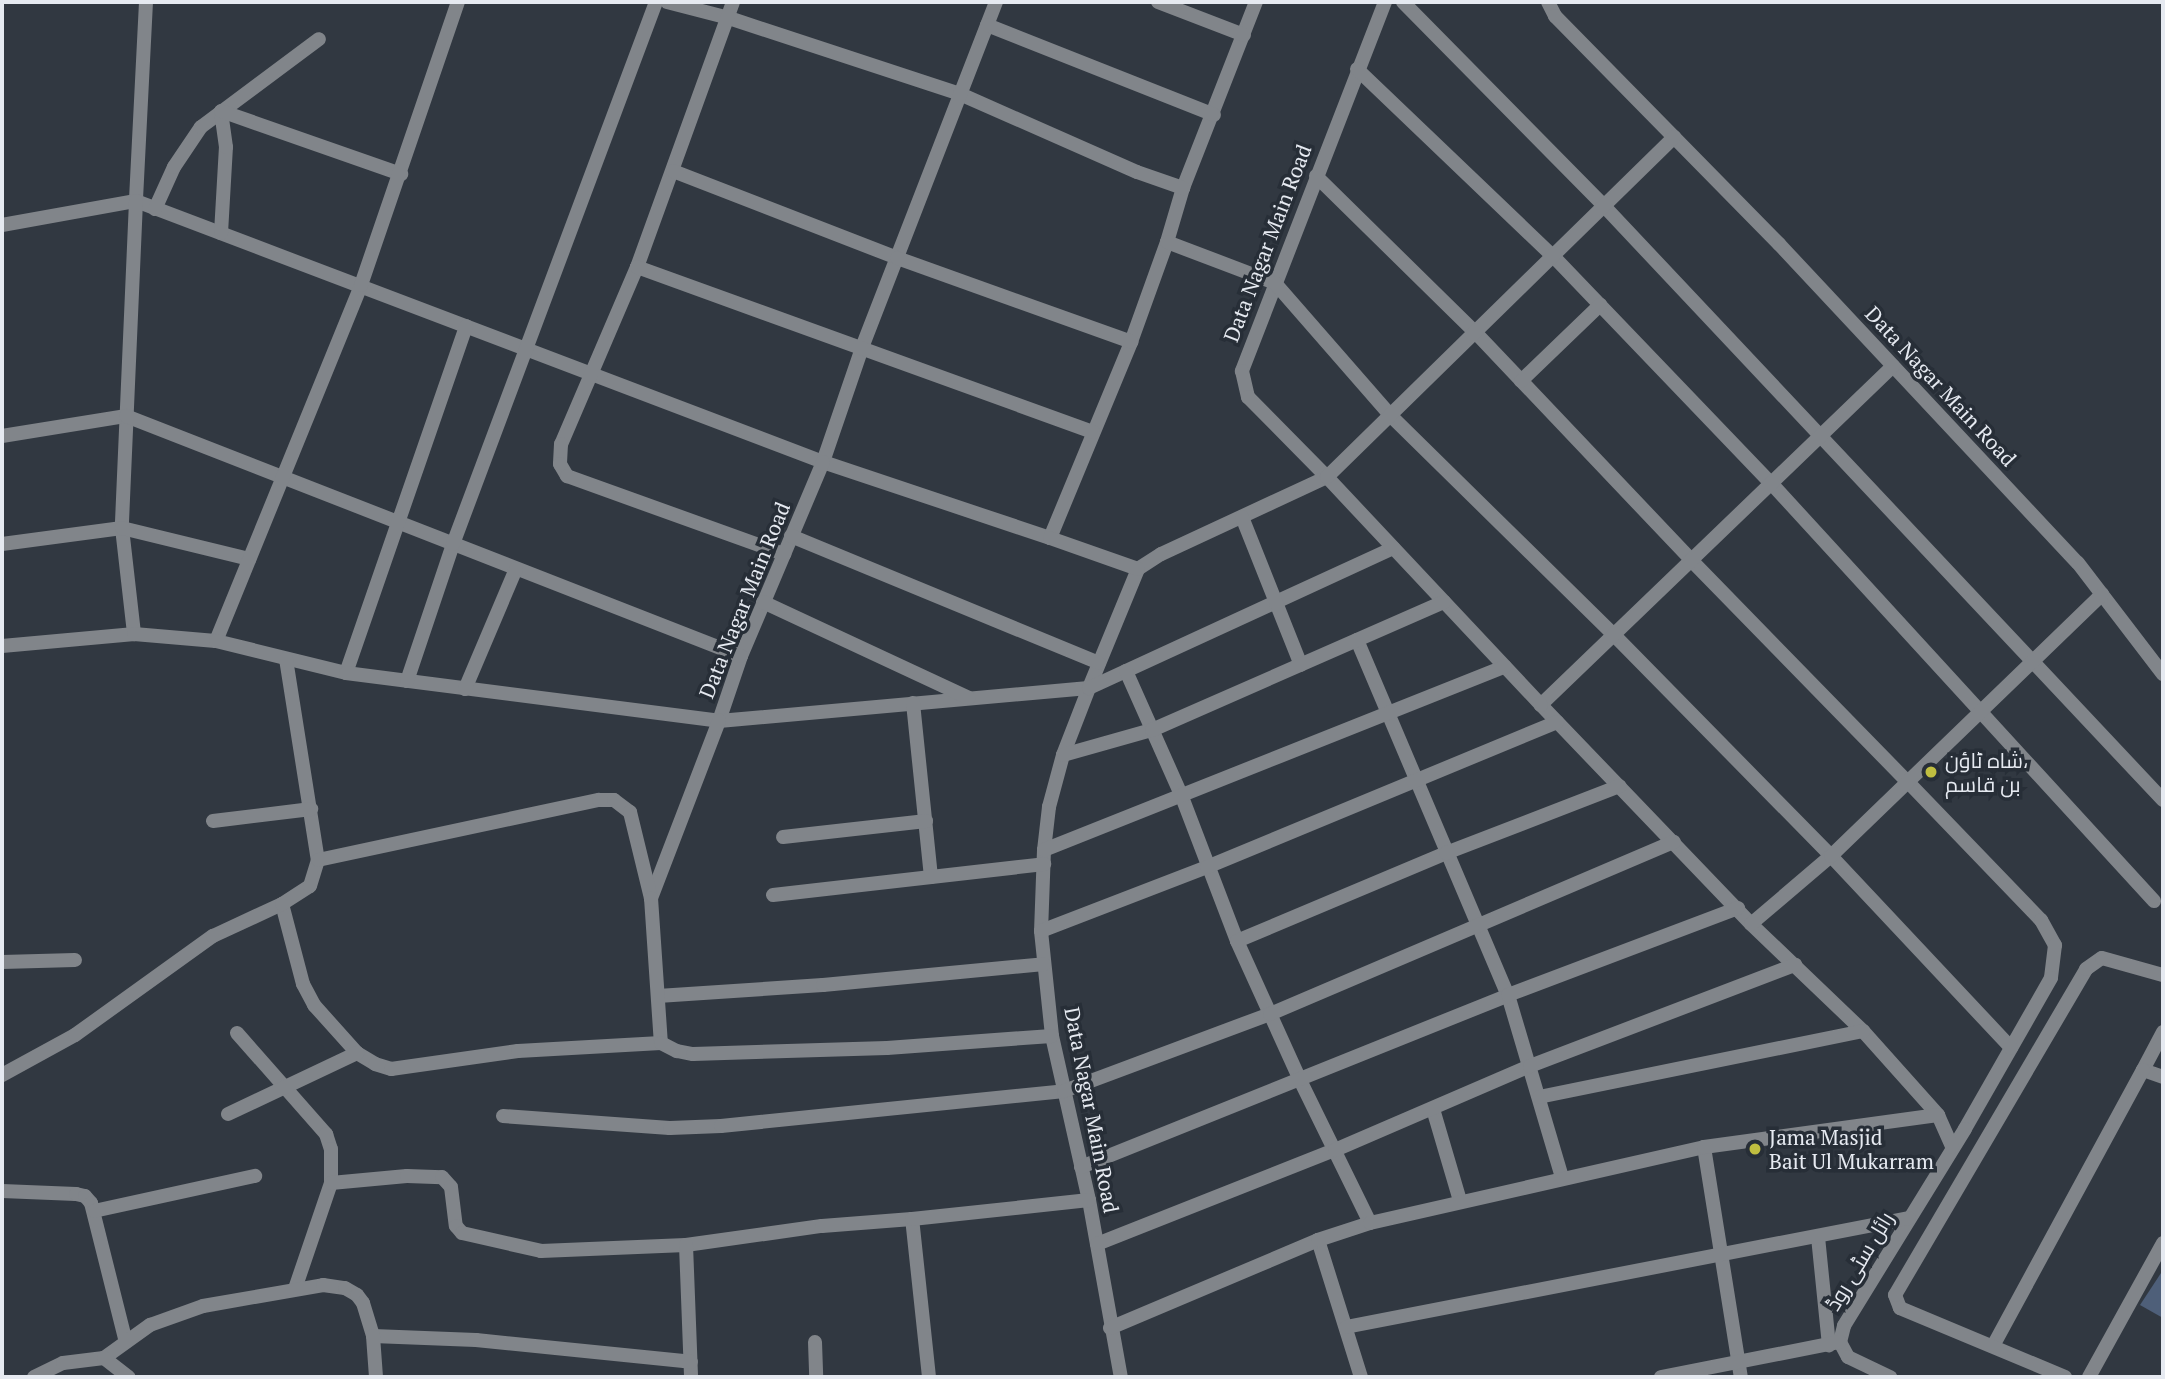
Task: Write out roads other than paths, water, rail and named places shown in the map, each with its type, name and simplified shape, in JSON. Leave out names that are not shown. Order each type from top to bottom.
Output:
[{"type":"street","points":[[134,634],[122,528],[146,2]]},
{"type":"street","points":[[216,641],[361,285],[458,2]]},
{"type":"street","points":[[407,681],[453,544],[656,2]]},
{"type":"street","points":[[667,2],[729,18],[960,94],[1137,172],[1183,188]]},
{"type":"street","points":[[733,2],[636,267],[561,444],[560,464],[566,476],[784,554]]},
{"type":"street","name":"Data Nagar Main Road","points":[[996,2],[862,348],[823,461],[741,656],[719,721],[1089,688],[1393,548]]},
{"type":"street","points":[[1158,2],[1244,34]]},
{"type":"street","points":[[1050,538],[1131,342],[1167,242],[1183,188],[1214,115],[1256,2]]},
{"type":"street","name":"Data Nagar Main Road","points":[[1385,2],[1245,355],[1242,371],[1248,397],[1751,924],[1863,1031],[1938,1115],[1952,1147]]},
{"type":"street","points":[[1403,2],[1604,206],[2163,800]]},
{"type":"street","name":"Data Nagar Main Road","points":[[1548,2],[1555,16],[1893,366],[2078,563],[2163,674]]},
{"type":"street","points":[[988,25],[1214,115]]},
{"type":"street","points":[[155,209],[174,167],[201,127],[318,39]]},
{"type":"street","points":[[1357,69],[1553,256],[1771,483],[2154,901]]},
{"type":"street","points":[[221,111],[401,174]]},
{"type":"street","points":[[221,111],[226,147],[221,233]]},
{"type":"street","points":[[2,225],[136,201],[823,461],[1138,569],[1161,554],[1326,477],[1674,137]]},
{"type":"street","points":[[673,170],[897,258],[1131,342]]},
{"type":"street","name":"رائل سٹی روڈ","points":[[1316,176],[1475,332],[1691,560],[2041,920],[2056,945],[2051,978],[1834,1344],[1848,1357],[1890,1377]]},
{"type":"street","points":[[1167,242],[1275,283],[1390,415],[1614,635],[1831,856],[2011,1048]]},
{"type":"street","points":[[636,267],[1093,432]]},
{"type":"street","points":[[1521,381],[1600,305]]},
{"type":"street","points":[[346,673],[466,326]]},
{"type":"street","points":[[1541,705],[1893,366]]},
{"type":"street","points":[[2,436],[126,416],[741,656]]},
{"type":"street","points":[[1242,517],[1301,665]]},
{"type":"street","points":[[2,544],[122,528],[249,559]]},
{"type":"street","points":[[791,536],[1099,663]]},
{"type":"street","points":[[465,689],[516,569]]},
{"type":"street","name":"Data Nagar Main Road","points":[[1121,1377],[1110,1328],[1097,1244],[1052,1036],[1041,931],[1049,807],[1063,755],[1138,569]]},
{"type":"street","points":[[1751,924],[1831,856],[2102,594]]},
{"type":"street","points":[[763,602],[970,698]]},
{"type":"street","points":[[1063,755],[1152,730],[1444,602]]},
{"type":"street","points":[[2,646],[134,634],[216,641],[346,673],[719,721],[650,898]]},
{"type":"street","points":[[1357,640],[1508,995],[1562,1177]]},
{"type":"street","points":[[2,1075],[75,1035],[213,936],[282,904],[310,886],[318,860],[286,659]]},
{"type":"street","points":[[773,895],[931,877],[1044,857],[1182,797],[1505,667]]},
{"type":"street","points":[[1126,671],[1182,797],[1207,867],[1269,1014],[1370,1223]]},
{"type":"street","points":[[914,703],[931,877]]},
{"type":"street","points":[[1041,931],[1207,867],[1557,722]]},
{"type":"street","points":[[1237,941],[1446,853],[1620,786]]},
{"type":"street","points":[[318,860],[587,803],[614,800],[630,811],[650,898],[661,1043]]},
{"type":"street","points":[[213,821],[311,809]]},
{"type":"street","points":[[783,837],[926,821]]},
{"type":"street","points":[[503,1116],[670,1128],[721,1126],[1064,1091],[1269,1014],[1674,842]]},
{"type":"street","points":[[282,904],[303,984],[327,1022],[357,1053],[374,1064],[391,1069],[517,1051],[661,1043],[677,1051],[693,1054],[887,1048],[1052,1036]]},
{"type":"street","points":[[1081,1167],[1508,995],[1738,908]]},
{"type":"street","points":[[2065,1377],[1900,1308],[1895,1295],[2091,963],[2109,959],[2163,975]]},
{"type":"street","points":[[2,962],[75,960]]},
{"type":"street","points":[[658,996],[823,985],[1044,964]]},
{"type":"street","points":[[1097,1244],[1335,1150],[1530,1066],[1795,965]]},
{"type":"street","points":[[1539,1097],[1863,1031]]},
{"type":"street","points":[[1993,1346],[2163,1032]]},
{"type":"street","points":[[237,1033],[327,1134],[332,1167],[331,1183],[295,1289]]},
{"type":"street","points":[[228,1114],[357,1053]]},
{"type":"street","points":[[2143,1070],[2163,1077]]},
{"type":"street","points":[[1433,1108],[1460,1201]]},
{"type":"street","points":[[1110,1328],[1318,1240],[1370,1223],[1562,1177],[1704,1147],[1938,1115]]},
{"type":"street","points":[[1704,1147],[1740,1370]]},
{"type":"street","points":[[94,1212],[255,1176]]},
{"type":"street","points":[[331,1183],[407,1176],[442,1177],[451,1187],[456,1226],[462,1233],[541,1251],[686,1245],[822,1226],[1088,1200]]},
{"type":"street","points":[[2,1191],[85,1196],[94,1212],[127,1342]]},
{"type":"street","points":[[1346,1327],[1909,1218]]},
{"type":"street","points":[[912,1219],[929,1377]]},
{"type":"street","points":[[1661,1377],[1740,1370],[1834,1344],[1818,1237]]},
{"type":"street","points":[[1318,1240],[1362,1377]]},
{"type":"street","points":[[2089,1377],[2163,1243]]},
{"type":"street","points":[[686,1245],[691,1377]]},
{"type":"street","points":[[34,1377],[63,1363],[104,1358],[150,1325],[203,1306],[323,1284],[357,1295],[373,1336],[376,1377]]},
{"type":"street","points":[[373,1336],[476,1340],[691,1362]]},
{"type":"street","points":[[815,1342],[816,1377]]},
{"type":"street","points":[[104,1358],[128,1377]]},
{"type":"place","name":"شاہ ٹاؤن، بن قاسم","points":[[1931,772]]},
{"type":"place","name":"Jama Masjid Bait Ul Mukarram","points":[[1755,1149]]}]
